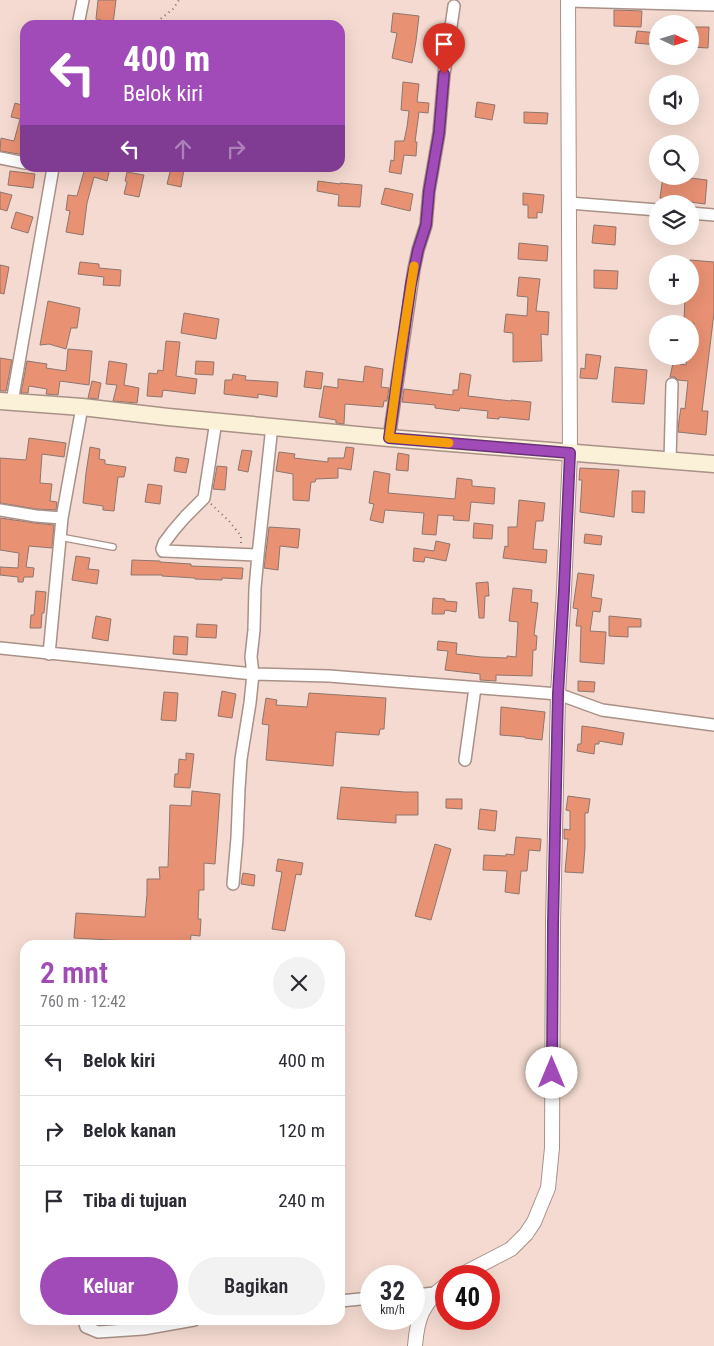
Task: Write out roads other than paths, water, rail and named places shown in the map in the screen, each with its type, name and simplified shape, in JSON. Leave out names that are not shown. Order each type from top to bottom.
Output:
[{"type":"main road","points":[[6,402],[82,407],[389,438],[714,464]]},
{"type":"street","points":[[79,20],[83,0]]},
{"type":"street","points":[[480,1265],[511,1249],[526,1234],[534,1222],[548,1188],[552,1148],[558,694],[570,453],[568,1],[714,5]]},
{"type":"street","points":[[389,438],[411,284],[418,250],[426,225],[454,6]]},
{"type":"street","points":[[0,158],[20,162]]},
{"type":"street","points":[[6,402],[49,172]]},
{"type":"street","points":[[569,203],[649,209]]},
{"type":"street","points":[[699,214],[714,215]]},
{"type":"street","points":[[670,461],[672,384]]},
{"type":"street","points":[[49,654],[62,518],[82,407]]},
{"type":"street","points":[[216,421],[204,498],[164,542],[162,550],[258,555]]},
{"type":"street","points":[[233,884],[237,838],[238,789],[253,674],[255,588],[272,426]]},
{"type":"street","points":[[0,510],[62,518]]},
{"type":"street","points":[[0,648],[253,674],[329,676],[558,694],[602,710],[714,725]]},
{"type":"street","points":[[465,760],[474,688]]},
{"type":"street","points":[[415,1346],[420,1316],[427,1303],[435,1295]]},
{"type":"street","points":[[345,1301],[360,1299]]},
{"type":"street","points":[[85,1325],[98,1332],[143,1329],[166,1325]]},
{"type":"lane","points":[[60,537],[112,547]]}]
